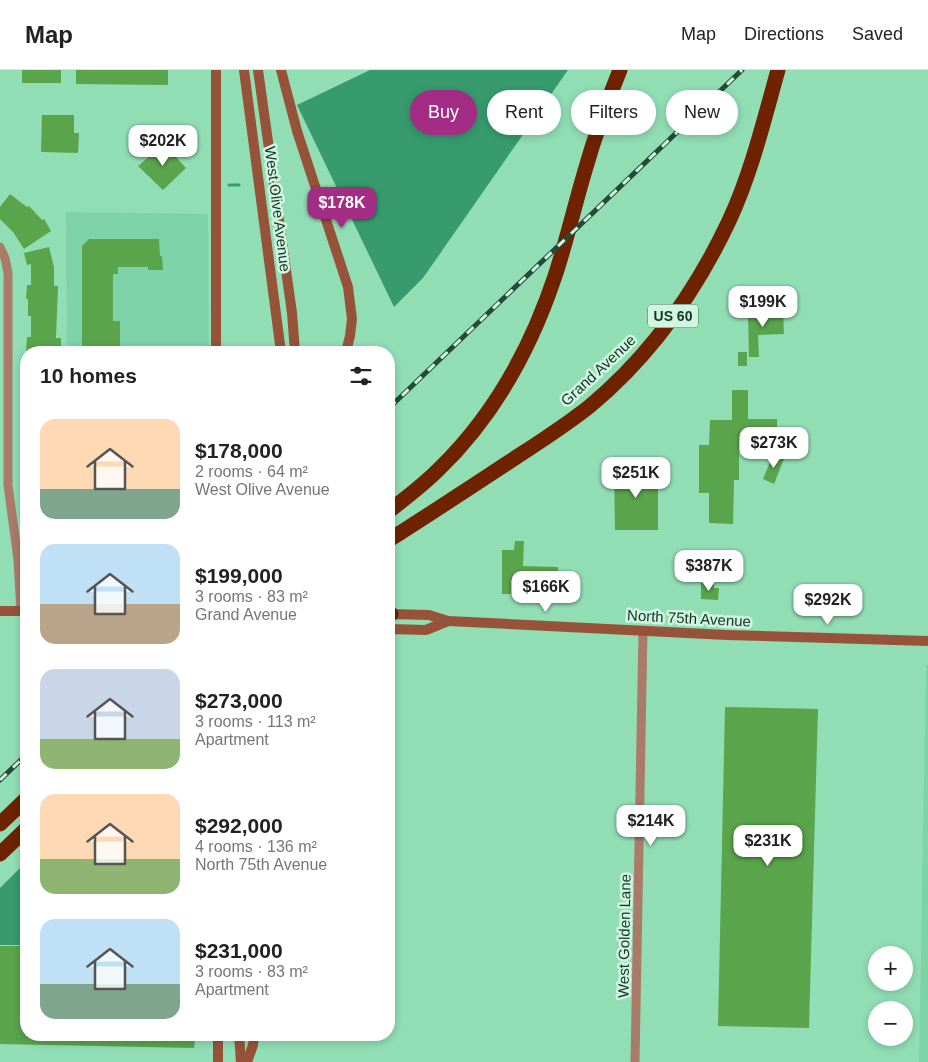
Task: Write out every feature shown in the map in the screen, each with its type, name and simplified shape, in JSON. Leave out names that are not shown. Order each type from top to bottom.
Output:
[{"type":"highway","points":[[395,506],[417,489],[452,454],[490,409],[507,383],[531,335],[551,288],[589,157],[620,70]]},
{"type":"highway","name":"Grand Avenue","points":[[395,536],[543,440],[589,406],[622,376],[672,319],[691,292],[730,219],[742,187],[778,70]]},
{"type":"highway","points":[[0,824],[20,805]]},
{"type":"highway","points":[[0,854],[20,835]]},
{"type":"main road","points":[[216,70],[216,346]]},
{"type":"main road","name":"West Olive Avenue","points":[[244,70],[280,346]]},
{"type":"main road","name":"West Olive Avenue","points":[[258,70],[292,313],[295,346]]},
{"type":"main road","points":[[282,70],[297,131],[348,287],[352,319],[348,346]]},
{"type":"main road","points":[[0,611],[20,611]]},
{"type":"main road","name":"North 75th Avenue","points":[[395,618],[429,615],[448,621],[832,639],[928,641]]},
{"type":"main road","name":"North 75th Avenue","points":[[395,620],[426,630],[448,621]]},
{"type":"main road","points":[[218,1041],[218,1062]]},
{"type":"main road","points":[[240,1041],[240,1062]]},
{"type":"main road","points":[[247,1062],[253,1041]]},
{"type":"street","points":[[0,247],[5,258],[8,273],[4,352],[8,485],[20,577]]},
{"type":"street","name":"West Golden Lane","points":[[635,1062],[643,631]]},
{"type":"shaded area","points":[[370,70],[568,70],[554,90],[487,90],[487,135],[523,135],[423,278],[394,307],[297,105]]},
{"type":"shaded area","points":[[66,212],[208,214],[209,346],[67,346]]},
{"type":"shaded area","points":[[926,665],[928,665],[928,1062],[919,1062]]},
{"type":"shaded area","points":[[20,868],[20,945],[0,945],[0,888]]},
{"type":"building","points":[[22,70],[61,70],[61,83],[22,83]]},
{"type":"building","points":[[76,70],[168,70],[168,85],[76,84]]},
{"type":"building","points":[[42,115],[74,115],[74,133],[79,133],[78,153],[41,152]]},
{"type":"building","points":[[164,144],[186,168],[163,190],[138,166]]},
{"type":"building","points":[[10,194],[27,207],[29,206],[42,220],[44,219],[51,231],[24,249],[13,232],[0,219],[0,207]]},
{"type":"building","points":[[89,239],[159,239],[163,270],[148,270],[148,267],[118,267],[118,274],[113,274],[113,321],[120,321],[120,346],[82,346],[82,246]]},
{"type":"building","points":[[49,247],[54,267],[54,286],[58,286],[56,338],[61,338],[61,346],[26,346],[27,337],[31,337],[31,316],[28,316],[28,299],[26,299],[27,285],[31,285],[31,264],[27,265],[24,253]]},
{"type":"building","points":[[783,311],[784,334],[758,335],[759,357],[749,357],[748,312]]},
{"type":"building","points":[[738,352],[747,352],[747,366],[738,366]]},
{"type":"building","points":[[732,390],[748,390],[748,419],[777,419],[777,442],[739,442],[739,480],[734,480],[733,524],[709,523],[709,493],[699,493],[699,445],[709,445],[710,420],[732,420]]},
{"type":"building","points":[[773,455],[784,459],[774,484],[763,479]]},
{"type":"building","points":[[614,468],[658,468],[658,530],[615,530]]},
{"type":"building","points":[[515,541],[524,541],[523,566],[558,567],[558,587],[521,586],[521,594],[502,594],[502,550],[514,550]]},
{"type":"building","points":[[701,583],[714,583],[714,588],[719,588],[718,600],[701,599]]},
{"type":"building","points":[[725,707],[818,709],[809,1028],[718,1026]]},
{"type":"building","points":[[0,946],[20,946],[20,1041],[195,1041],[194,1048],[0,1044]]},
{"type":"waterway","points":[[229,185],[239,185]]},
{"type":"railway","points":[[395,402],[742,70]]},
{"type":"railway","points":[[0,780],[20,761]]}]
